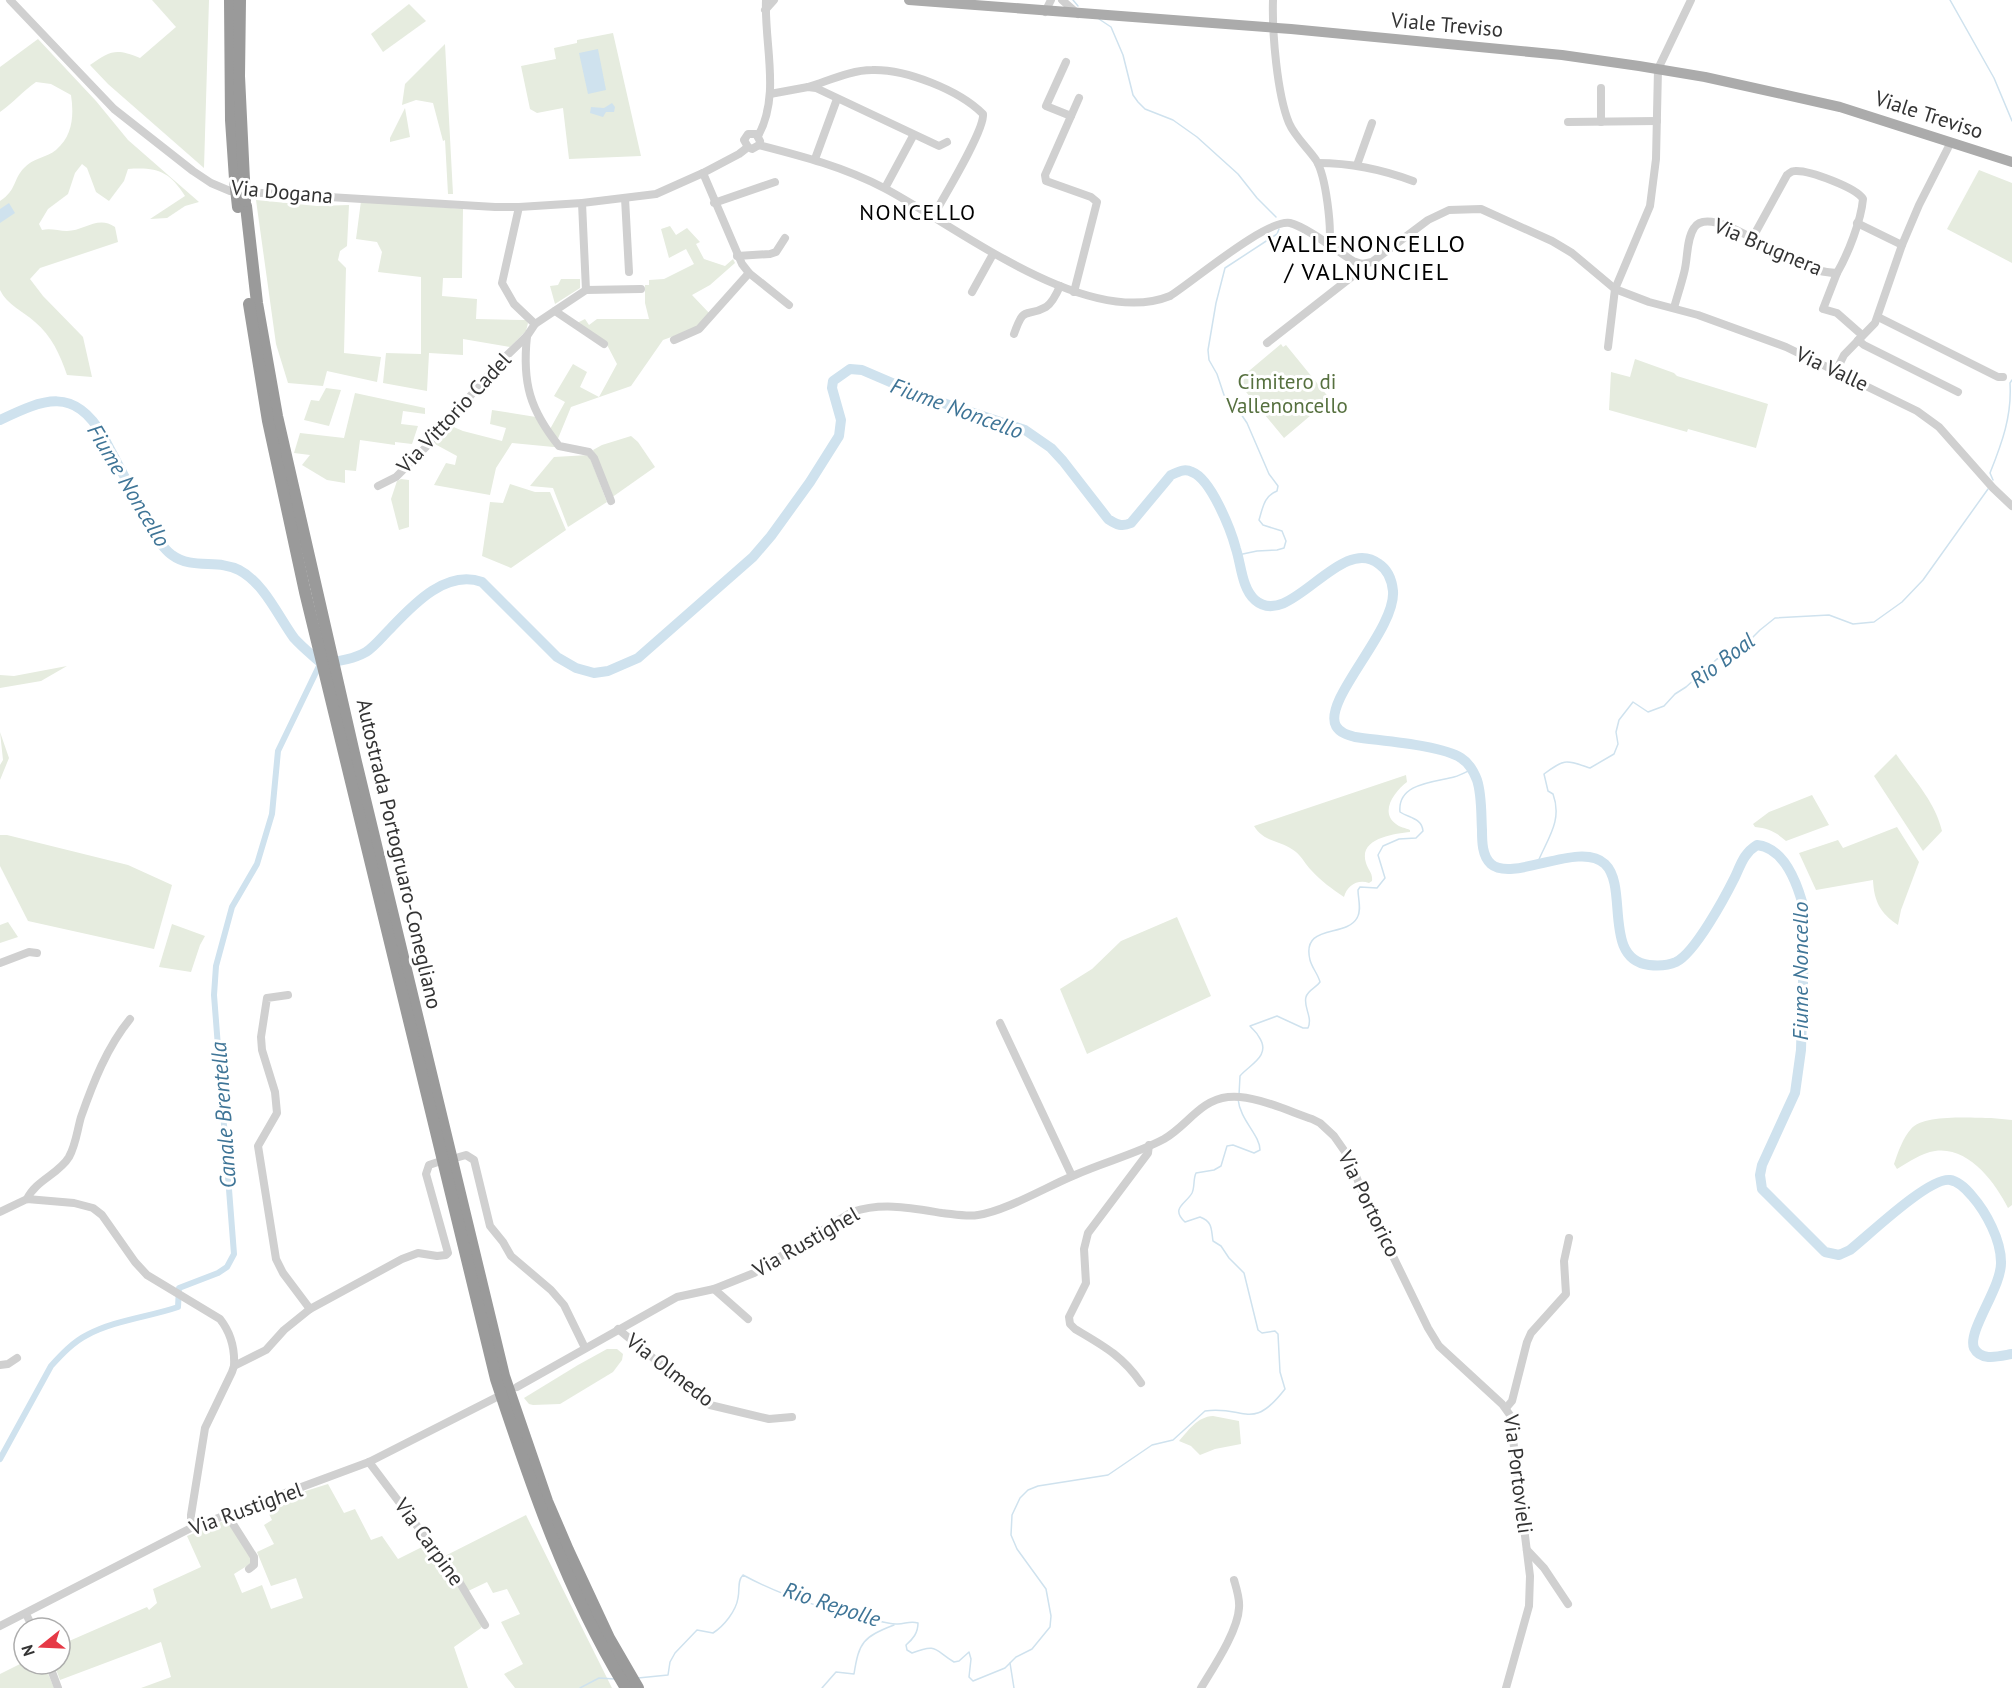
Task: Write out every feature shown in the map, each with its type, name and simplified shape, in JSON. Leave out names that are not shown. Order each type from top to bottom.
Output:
[{"type":"highway","name":"Autostrada Portogruaro-Conegliano","points":[[229,0],[231,120],[242,206],[272,418],[307,603],[504,1376],[547,1501],[627,1688]]},
{"type":"highway","name":"Autostrada Portogruaro-Conegliano","points":[[239,180],[239,28],[242,0]]},
{"type":"highway","name":"Autostrada Portogruaro-Conegliano","points":[[617,1662],[638,1688]]},
{"type":"main road","name":"Viale Treviso","points":[[909,0],[1000,8],[1041,8],[1078,14],[1272,27],[1562,55],[1658,69],[1840,107],[2011,162]]},
{"type":"street","name":"Via Dogana","points":[[9,0],[114,109],[193,171],[222,188],[255,193],[519,207],[582,204],[667,190],[739,154],[748,147]]},
{"type":"street","points":[[766,0],[770,94],[758,140],[850,172],[885,188],[993,254],[1074,292],[1109,300],[1135,302],[1159,300],[1186,286],[1258,233],[1284,223],[1299,226],[1353,261],[1362,264],[1372,262],[1428,219],[1449,210],[1481,209],[1552,241],[1572,253],[1615,289]]},
{"type":"street","points":[[765,10],[774,0]]},
{"type":"street","points":[[1000,8],[1017,0]]},
{"type":"street","points":[[1041,8],[1052,0]]},
{"type":"street","points":[[1062,0],[1078,14]]},
{"type":"street","points":[[1273,0],[1272,27],[1283,101],[1290,124],[1318,163],[1325,192],[1329,246]]},
{"type":"street","points":[[1608,347],[1615,289],[1650,206],[1656,159],[1658,69],[1690,0]]},
{"type":"street","points":[[1066,62],[1046,106],[1071,116]]},
{"type":"street","points":[[770,94],[808,87],[870,70],[887,71],[934,84],[962,98],[983,114],[984,120],[932,218]]},
{"type":"street","points":[[808,87],[816,88],[939,147],[947,142]]},
{"type":"street","points":[[1601,88],[1601,122]]},
{"type":"street","points":[[1074,292],[1097,201],[1046,181],[1045,175],[1079,98]]},
{"type":"street","points":[[815,159],[837,99]]},
{"type":"street","points":[[1568,122],[1657,121]]},
{"type":"street","points":[[1357,165],[1372,123]]},
{"type":"street","name":"Via Dogana","points":[[753,133],[758,140],[755,148],[748,147],[744,143],[746,135],[753,133]]},
{"type":"street","points":[[885,188],[913,136]]},
{"type":"street","points":[[1836,371],[1844,355],[1875,323],[1902,245],[1919,205],[1951,142]]},
{"type":"street","points":[[1318,163],[1357,165],[1383,170],[1413,181]]},
{"type":"street","points":[[1753,237],[1787,174],[1792,171],[1804,172],[1832,181],[1861,195],[1862,208],[1857,223],[1902,245]]},
{"type":"street","points":[[703,173],[737,256],[749,273],[789,305]]},
{"type":"street","points":[[714,203],[775,182]]},
{"type":"street","points":[[625,198],[629,272]]},
{"type":"street","points":[[582,204],[586,290],[641,289]]},
{"type":"street","points":[[519,207],[502,283],[514,304],[536,324]]},
{"type":"street","name":"Via Brugnera","points":[[1674,309],[1685,271],[1692,233],[1698,223],[1703,221],[1715,223],[1753,237],[1793,261],[1820,271],[1837,273],[1857,223]]},
{"type":"street","points":[[737,256],[776,252],[785,238]]},
{"type":"street","points":[[972,292],[993,254]]},
{"type":"street","points":[[1267,343],[1354,275],[1362,264]]},
{"type":"street","points":[[674,340],[699,329],[749,273]]},
{"type":"street","points":[[1837,273],[1823,309],[1837,313],[1864,345],[1958,392]]},
{"type":"street","points":[[1014,334],[1020,317],[1047,307],[1060,286]]},
{"type":"street","name":"Via Valle","points":[[1615,289],[1698,315],[1786,347],[1927,417],[2012,506]]},
{"type":"street","name":"Via Vittorio Cadel","points":[[378,486],[396,477],[426,447],[536,324],[586,290]]},
{"type":"street","points":[[555,311],[604,344]]},
{"type":"street","points":[[1878,317],[1998,377],[2003,377]]},
{"type":"street","name":"Via Vittorio Cadel","points":[[527,336],[525,373],[528,395],[542,425],[559,446],[589,452],[594,458],[611,501]]},
{"type":"street","points":[[0,963],[29,952],[37,953]]},
{"type":"street","points":[[288,995],[267,998],[261,1037],[262,1050],[275,1092],[277,1113],[258,1146],[276,1259],[283,1273],[310,1309]]},
{"type":"street","points":[[0,1212],[27,1199],[36,1186],[67,1160],[75,1143],[100,1067],[130,1019]]},
{"type":"street","points":[[1000,1023],[1072,1176]]},
{"type":"street","points":[[91,1063],[100,1067]]},
{"type":"street","name":"Via Portorico","points":[[1149,1145],[1166,1138],[1205,1105],[1217,1100],[1238,1097],[1249,1098],[1320,1123],[1334,1136],[1348,1156],[1366,1201],[1439,1346],[1506,1408]]},
{"type":"street","points":[[1141,1383],[1133,1371],[1115,1353],[1075,1329],[1070,1324],[1069,1317],[1086,1282],[1084,1249],[1088,1233],[1148,1153],[1149,1145]]},
{"type":"street","name":"Via Rustighel","points":[[517,1387],[676,1297],[714,1289],[754,1273],[852,1212],[868,1206],[892,1206],[977,1215],[993,1211],[1149,1145]]},
{"type":"street","points":[[459,1157],[466,1155],[474,1160],[490,1226],[503,1242],[510,1256],[551,1290],[564,1305],[585,1348]]},
{"type":"street","points":[[234,1366],[266,1350],[284,1330],[310,1309],[402,1259],[418,1253],[446,1255],[448,1250],[426,1174],[429,1165],[438,1162]]},
{"type":"street","points":[[27,1199],[74,1203],[97,1211],[139,1267],[224,1323],[233,1345],[234,1366],[205,1428],[191,1515],[191,1528]]},
{"type":"street","name":"Via Portovieli","points":[[1506,1688],[1529,1606],[1530,1576],[1511,1421],[1506,1408],[1512,1401],[1531,1333],[1566,1294],[1564,1261],[1569,1238]]},
{"type":"street","points":[[714,1289],[748,1319]]},
{"type":"street","name":"Via Olmedo","points":[[618,1329],[710,1405],[769,1419],[792,1417]]},
{"type":"street","points":[[0,1365],[8,1364],[17,1358]]},
{"type":"street","name":"Via Rustighel","points":[[0,1626],[191,1528],[226,1513],[313,1484],[369,1462],[495,1398]]},
{"type":"street","name":"Via Carpine","points":[[369,1462],[454,1575],[485,1625]]},
{"type":"street","points":[[226,1513],[254,1557],[254,1565],[249,1569]]},
{"type":"street","points":[[1527,1550],[1545,1570],[1568,1604]]},
{"type":"street","points":[[1530,1576],[1536,1571],[1545,1570]]},
{"type":"street","points":[[1201,1688],[1218,1661],[1236,1622],[1239,1600],[1234,1580]]},
{"type":"green space","points":[[152,0],[209,0],[204,168],[108,84],[90,65],[114,52],[140,58],[176,27]]},
{"type":"green space","points":[[409,4],[426,21],[383,52],[371,34]]},
{"type":"green space","points":[[613,33],[641,156],[569,159],[563,108],[537,113],[530,109],[521,66],[556,59],[554,48],[577,43],[577,40]]},
{"type":"green space","points":[[38,39],[96,101],[128,140],[199,202],[185,206],[167,218],[150,219],[185,196],[168,176],[155,170],[128,169],[124,181],[109,201],[96,192],[87,168],[82,164],[75,173],[68,194],[48,209],[39,224],[42,230],[73,230],[97,223],[115,227],[118,242],[40,268],[30,279],[43,296],[83,337],[92,377],[67,375],[46,333],[11,304],[0,290],[0,201],[9,193],[21,172],[28,165],[52,153],[62,144],[71,125],[71,95],[51,84],[36,82],[0,112],[0,67]]},
{"type":"green space","points":[[445,44],[453,194],[448,194],[445,140],[443,141],[433,103],[416,100],[402,105],[405,84]]},
{"type":"green space","points":[[405,108],[410,137],[390,142],[390,138]]},
{"type":"green space","points":[[1979,170],[2012,183],[2012,263],[1947,229]]},
{"type":"green space","points":[[256,200],[317,206],[349,205],[347,246],[340,251],[338,260],[346,268],[344,353],[381,357],[377,382],[327,371],[323,386],[288,383],[276,344]]},
{"type":"green space","points":[[361,201],[463,209],[462,278],[443,278],[442,296],[477,299],[476,319],[526,320],[528,323],[526,331],[510,347],[463,339],[463,355],[429,353],[427,391],[383,383],[386,353],[421,354],[421,277],[378,272],[382,252],[377,242],[356,239]]},
{"type":"green space","points":[[670,226],[676,235],[687,228],[700,242],[696,244],[704,259],[725,266],[733,259],[735,263],[710,285],[692,295],[710,314],[696,328],[663,340],[631,386],[571,407],[557,441],[564,448],[512,443],[496,468],[490,495],[434,485],[446,463],[455,465],[457,456],[433,443],[449,425],[502,441],[506,428],[490,424],[492,410],[536,417],[549,431],[565,402],[554,396],[573,364],[587,372],[580,387],[599,397],[617,364],[605,341],[577,323],[585,319],[589,325],[597,319],[649,319],[645,303],[645,285],[649,285],[649,280],[664,279],[694,264],[686,249],[669,258],[661,229]]},
{"type":"green space","points":[[561,279],[580,279],[580,288],[555,304],[550,286],[558,285]]},
{"type":"green space","name":"Cimitero di Vallenoncello","points":[[1281,344],[1283,347],[1286,345],[1330,399],[1284,438],[1237,381]]},
{"type":"green space","points":[[1635,359],[1677,376],[1768,404],[1756,448],[1609,410],[1611,372],[1630,377]]},
{"type":"green space","points":[[326,388],[341,390],[329,426],[304,420],[311,400],[319,401]]},
{"type":"green space","points":[[355,393],[425,408],[425,414],[403,411],[401,424],[418,426],[412,444],[395,442],[395,445],[360,440],[356,471],[345,470],[345,483],[327,480],[302,465],[310,455],[294,453],[300,433],[344,438]]},
{"type":"green space","points":[[631,436],[638,442],[655,467],[611,498],[593,450]]},
{"type":"green space","points":[[589,455],[607,502],[568,527],[553,488],[530,486],[554,457]]},
{"type":"green space","points":[[409,480],[409,527],[399,530],[391,499],[397,481]]},
{"type":"green space","points":[[510,484],[535,492],[550,492],[566,530],[511,568],[482,556],[490,502],[503,503]]},
{"type":"green space","points":[[67,666],[41,681],[0,688],[0,675],[14,676]]},
{"type":"green space","points":[[0,732],[9,758],[0,780],[0,765],[3,760]]},
{"type":"green space","points":[[1896,754],[1929,800],[1939,820],[1942,831],[1923,851],[1874,776]]},
{"type":"green space","points":[[1406,775],[1407,782],[1394,796],[1389,814],[1396,824],[1410,832],[1387,836],[1372,843],[1365,855],[1372,881],[1353,884],[1344,897],[1319,878],[1291,848],[1268,839],[1254,826]]},
{"type":"green space","points":[[1812,795],[1829,825],[1786,841],[1772,831],[1755,827],[1753,824],[1769,812]]},
{"type":"green space","points":[[1897,827],[1919,862],[1901,910],[1898,925],[1879,906],[1873,880],[1816,890],[1799,853],[1838,840],[1843,848]]},
{"type":"green space","points":[[0,835],[128,865],[172,885],[154,949],[28,921],[0,866]]},
{"type":"green space","points":[[1177,917],[1211,996],[1087,1054],[1060,989],[1092,969],[1121,941]]},
{"type":"green space","points":[[8,922],[18,937],[0,943],[0,925]]},
{"type":"green space","points":[[172,924],[205,936],[191,972],[159,967]]},
{"type":"green space","points":[[1948,1118],[2012,1120],[2012,1205],[2008,1208],[1988,1177],[1969,1160],[1958,1154],[1935,1151],[1920,1156],[1897,1169],[1894,1164],[1906,1137],[1917,1124]]},
{"type":"green space","points":[[607,1349],[617,1349],[623,1354],[622,1360],[613,1372],[560,1404],[533,1405],[524,1398],[578,1365]]},
{"type":"green space","points":[[1213,1416],[1239,1421],[1241,1444],[1215,1449],[1200,1455],[1191,1446],[1179,1441],[1198,1421]]},
{"type":"green space","points":[[328,1484],[344,1513],[355,1509],[371,1540],[382,1536],[398,1559],[428,1544],[439,1559],[526,1515],[612,1688],[515,1688],[504,1674],[523,1664],[501,1622],[520,1614],[507,1589],[493,1593],[487,1582],[464,1593],[482,1624],[481,1628],[454,1647],[468,1688],[141,1688],[171,1677],[161,1642],[72,1675],[72,1640],[147,1607],[149,1610],[157,1603],[153,1589],[201,1567],[187,1536],[226,1520],[253,1560],[234,1574],[242,1593],[262,1585],[271,1609],[303,1598],[296,1578],[271,1586],[257,1552],[274,1544],[264,1525],[272,1520],[264,1504]]},
{"type":"green space","points":[[12,1668],[12,1676],[49,1676],[54,1688],[0,1688],[0,1674]]},
{"type":"green space","points":[[58,1676],[71,1676],[60,1680]]},
{"type":"water","points":[[598,49],[606,90],[588,94],[579,53]]},
{"type":"water","points":[[612,103],[615,107],[614,112],[606,112],[603,117],[590,113],[591,107],[604,108]]},
{"type":"water","points":[[9,203],[15,213],[0,223],[0,209]]},
{"type":"waterway","points":[[1073,0],[1078,6]]},
{"type":"waterway","name":"Rio Boal","points":[[1950,0],[1994,78],[2012,121]]},
{"type":"waterway","points":[[1099,19],[1111,27],[1123,55],[1133,95],[1138,102],[1145,109],[1173,120],[1197,137],[1238,174],[1276,217]]},
{"type":"waterway","points":[[1238,555],[1284,548],[1286,541],[1282,531],[1263,525],[1259,520],[1265,503],[1269,496],[1277,491],[1278,486],[1269,474],[1247,423],[1224,395],[1217,374],[1209,360],[1208,350],[1225,268],[1277,234],[1279,229]]},
{"type":"waterway","name":"Fiume Noncello","points":[[0,420],[31,407],[57,401],[69,403],[81,409],[103,436],[159,542],[167,551],[180,560],[231,567],[248,576],[263,591],[294,638],[321,663],[344,660],[366,652],[430,592],[442,585],[468,579],[482,582],[557,657],[576,668],[594,673],[608,671],[638,658],[753,557],[771,536],[810,482],[839,436],[841,420],[832,388],[833,381],[850,369],[862,370],[925,397],[1025,430],[1051,448],[1108,519],[1117,524],[1131,523],[1171,475],[1184,470],[1192,472],[1206,484],[1225,518],[1247,590],[1255,600],[1269,606],[1284,603],[1348,561],[1364,558],[1385,569],[1393,591],[1391,607],[1373,644],[1339,699],[1335,714],[1336,726],[1342,732],[1355,737],[1426,747],[1464,760],[1473,771],[1479,786],[1483,848],[1491,864],[1501,868],[1515,869],[1564,858],[1580,857],[1594,858],[1605,864],[1612,875],[1621,936],[1626,950],[1635,960],[1649,965],[1662,965],[1676,962],[1684,957],[1709,924],[1746,855],[1757,845],[1776,853],[1795,881],[1805,913],[1801,1050],[1795,1093],[1762,1165],[1760,1175],[1762,1189],[1825,1252],[1839,1255],[1850,1250],[1899,1208],[1928,1188],[1950,1180],[1959,1184],[1972,1196],[1987,1218],[1996,1236],[2001,1262],[1996,1284],[1975,1331],[1974,1348],[1986,1357],[2012,1354]]},
{"type":"waterway","name":"Rio Boal","points":[[1993,480],[1990,473],[2005,429],[2012,380]]},
{"type":"waterway","name":"Rio Boal","points":[[1537,864],[1552,830],[1556,813],[1553,794],[1548,791],[1544,774],[1566,762],[1590,768],[1614,754],[1618,744],[1616,732],[1619,720],[1633,702],[1648,712],[1664,706],[1717,659],[1739,651],[1775,618],[1829,615],[1853,624],[1874,622],[1902,602],[1923,580],[1988,489]]},
{"type":"waterway","name":"Canale Brentella","points":[[0,1459],[51,1366],[68,1349],[82,1338],[98,1330],[178,1307],[179,1288],[218,1273],[227,1267],[234,1254],[214,995],[216,966],[232,907],[257,864],[272,814],[278,751],[320,664]]},
{"type":"waterway","name":"Rio Repolle","points":[[1239,1095],[1240,1076],[1258,1060],[1263,1050],[1258,1035],[1250,1026],[1277,1016],[1303,1028],[1308,1028],[1306,997],[1320,982],[1310,960],[1309,948],[1312,941],[1318,936],[1344,928],[1357,918],[1360,908],[1358,890],[1360,887],[1377,888],[1385,878],[1378,855],[1383,846],[1399,839],[1416,838],[1423,831],[1418,821],[1400,812],[1404,795],[1419,786],[1454,777],[1472,769]]},
{"type":"waterway","name":"Rio Repolle","points":[[638,1678],[668,1675],[670,1662],[675,1653],[697,1630],[713,1633],[721,1626],[735,1608],[743,1575],[774,1590],[840,1612],[890,1624],[918,1623],[915,1636],[906,1645],[907,1650],[912,1653],[927,1648],[935,1649],[954,1662],[959,1661],[969,1652],[971,1659],[969,1677],[973,1681],[1005,1668],[1016,1657],[1032,1649],[1050,1627],[1051,1616],[1046,1589],[1017,1549],[1011,1535],[1012,1515],[1020,1498],[1028,1490],[1038,1486],[1108,1475],[1152,1445],[1173,1440],[1205,1411],[1219,1410],[1255,1414],[1264,1410],[1285,1389],[1280,1372],[1278,1334],[1275,1331],[1262,1333],[1258,1330],[1244,1273],[1221,1246],[1213,1241],[1211,1226],[1207,1221],[1200,1217],[1185,1222],[1179,1213],[1181,1206],[1192,1193],[1196,1173],[1214,1170],[1221,1166],[1227,1146],[1233,1145],[1254,1153],[1260,1150],[1257,1139],[1242,1114],[1238,1099]]},
{"type":"waterway","points":[[822,1688],[836,1672],[854,1674],[858,1655],[864,1642],[875,1633],[894,1625]]},
{"type":"waterway","points":[[1010,1663],[1014,1688]]},
{"type":"waterway","name":"Rio Repolle","points":[[580,1688],[599,1678],[615,1679]]},
{"type":"district","name":"NONCELLO","points":[[918,212]]},
{"type":"district","name":"VALLENONCELLO / VALNUNCIEL","points":[[1367,258]]}]
